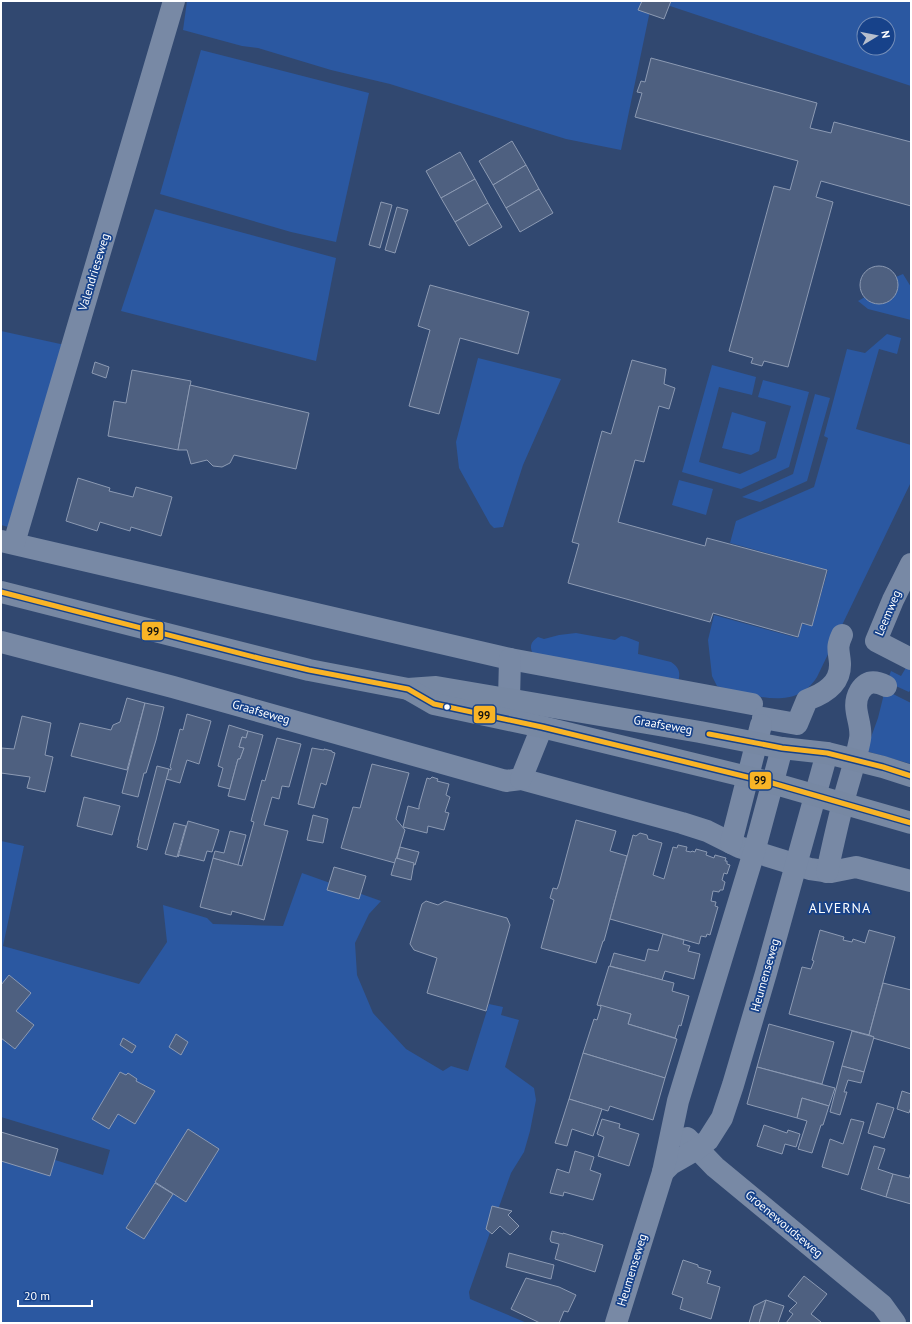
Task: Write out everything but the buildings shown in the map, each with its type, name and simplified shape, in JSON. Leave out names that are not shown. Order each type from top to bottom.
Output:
[{"type":"main road","name":"Graafseweg","points":[[1,592],[346,678],[408,689],[436,687],[700,732],[782,748],[827,753],[883,767],[911,776]]},
{"type":"main road","name":"Graafseweg","points":[[408,689],[434,704],[542,727],[748,777],[911,823]]},
{"type":"street","name":"Valendrieseweg","points":[[7,542],[174,1]]},
{"type":"street","points":[[7,542],[510,659],[760,710],[797,724],[807,700],[828,690],[834,684],[839,673],[840,659],[837,652],[842,635]]},
{"type":"street","name":"Leemweg","points":[[911,564],[893,600],[876,641],[911,659]]},
{"type":"street","name":"Graafseweg","points":[[1,642],[173,687],[506,781],[520,779],[682,823],[707,831],[731,843],[751,862],[793,875],[810,869],[832,872],[856,867],[911,881]]},
{"type":"street","points":[[508,699],[510,659]]},
{"type":"street","points":[[827,872],[860,735],[857,717],[857,699],[860,692],[870,682],[877,682],[886,686]]},
{"type":"street","points":[[828,690],[857,699]]},
{"type":"street","points":[[731,843],[756,743],[760,710]]},
{"type":"street","points":[[520,779],[542,727]]},
{"type":"street","name":"Heumenseweg","points":[[616,1323],[663,1172],[678,1101],[751,862],[782,748]]},
{"type":"street","name":"Heumenseweg","points":[[663,1172],[679,1159],[697,1149],[708,1140],[722,1118],[735,1078],[827,753]]},
{"type":"street","name":"Groenewoudseweg","points":[[673,1123],[715,1167],[882,1305],[895,1323]]},
{"type":"street","points":[[903,1323],[911,1317]]},
{"type":"shaded area","points":[[187,1],[652,1],[621,150],[566,139],[390,84],[331,70],[258,48],[242,46],[183,30]]},
{"type":"shaded area","points":[[655,1],[911,1],[911,86]]},
{"type":"shaded area","points":[[201,50],[369,93],[336,242],[291,232],[160,194]]},
{"type":"shaded area","points":[[155,209],[336,258],[316,361],[121,311]]},
{"type":"shaded area","points":[[903,274],[911,287],[911,320],[868,309],[858,301],[865,297],[876,304],[888,301],[895,291],[897,284],[896,277]]},
{"type":"shaded area","points":[[1,331],[65,345],[12,528],[1,525]]},
{"type":"shaded area","points":[[887,334],[901,338],[897,354],[879,349],[856,429],[911,445],[911,482],[817,677],[808,688],[786,698],[760,697],[717,686],[712,676],[708,640],[714,615],[798,638],[802,624],[812,626],[828,570],[730,543],[736,521],[814,487],[828,438],[824,436],[847,349],[865,353]]},
{"type":"shaded area","points":[[478,358],[561,379],[523,465],[503,527],[494,528],[490,524],[459,468],[456,442]]},
{"type":"shaded area","points":[[712,365],[756,377],[752,395],[719,387],[699,462],[740,474],[776,458],[791,406],[758,397],[763,380],[809,392],[789,467],[741,489],[682,472]]},
{"type":"shaded area","points":[[815,394],[830,398],[807,481],[760,502],[742,497],[793,474]]},
{"type":"shaded area","points":[[732,412],[766,422],[759,451],[751,455],[722,448]]},
{"type":"shaded area","points":[[679,480],[713,489],[706,515],[672,505]]},
{"type":"shaded area","points":[[576,633],[615,640],[621,636],[639,642],[638,654],[671,662],[678,668],[678,682],[534,655],[532,652],[531,645],[538,637],[544,639]]},
{"type":"shaded area","points":[[907,666],[911,669],[911,689],[909,692],[887,682],[891,671],[901,676]]},
{"type":"shaded area","points":[[885,690],[911,703],[911,764],[866,751],[878,718]]},
{"type":"shaded area","points":[[1,841],[24,846],[3,946],[139,984],[167,942],[163,905],[207,918],[213,924],[283,926],[302,873],[381,901],[369,914],[355,943],[357,975],[373,1013],[406,1049],[443,1071],[451,1066],[468,1071],[489,1004],[503,1007],[501,1015],[519,1020],[505,1067],[534,1088],[536,1100],[524,1152],[511,1173],[469,1292],[470,1299],[527,1323],[1,1323],[1,1143],[103,1175],[110,1150],[1,1117]]},
{"type":"transit line","name":"99","points":[[1,592],[262,659],[309,670],[408,689],[434,704],[542,727],[772,783],[911,823]]},
{"type":"transit line","name":"99","points":[[709,734],[782,748],[827,753],[883,767],[911,776]]},
{"type":"district","name":"ALVERNA","points":[[840,908]]}]
